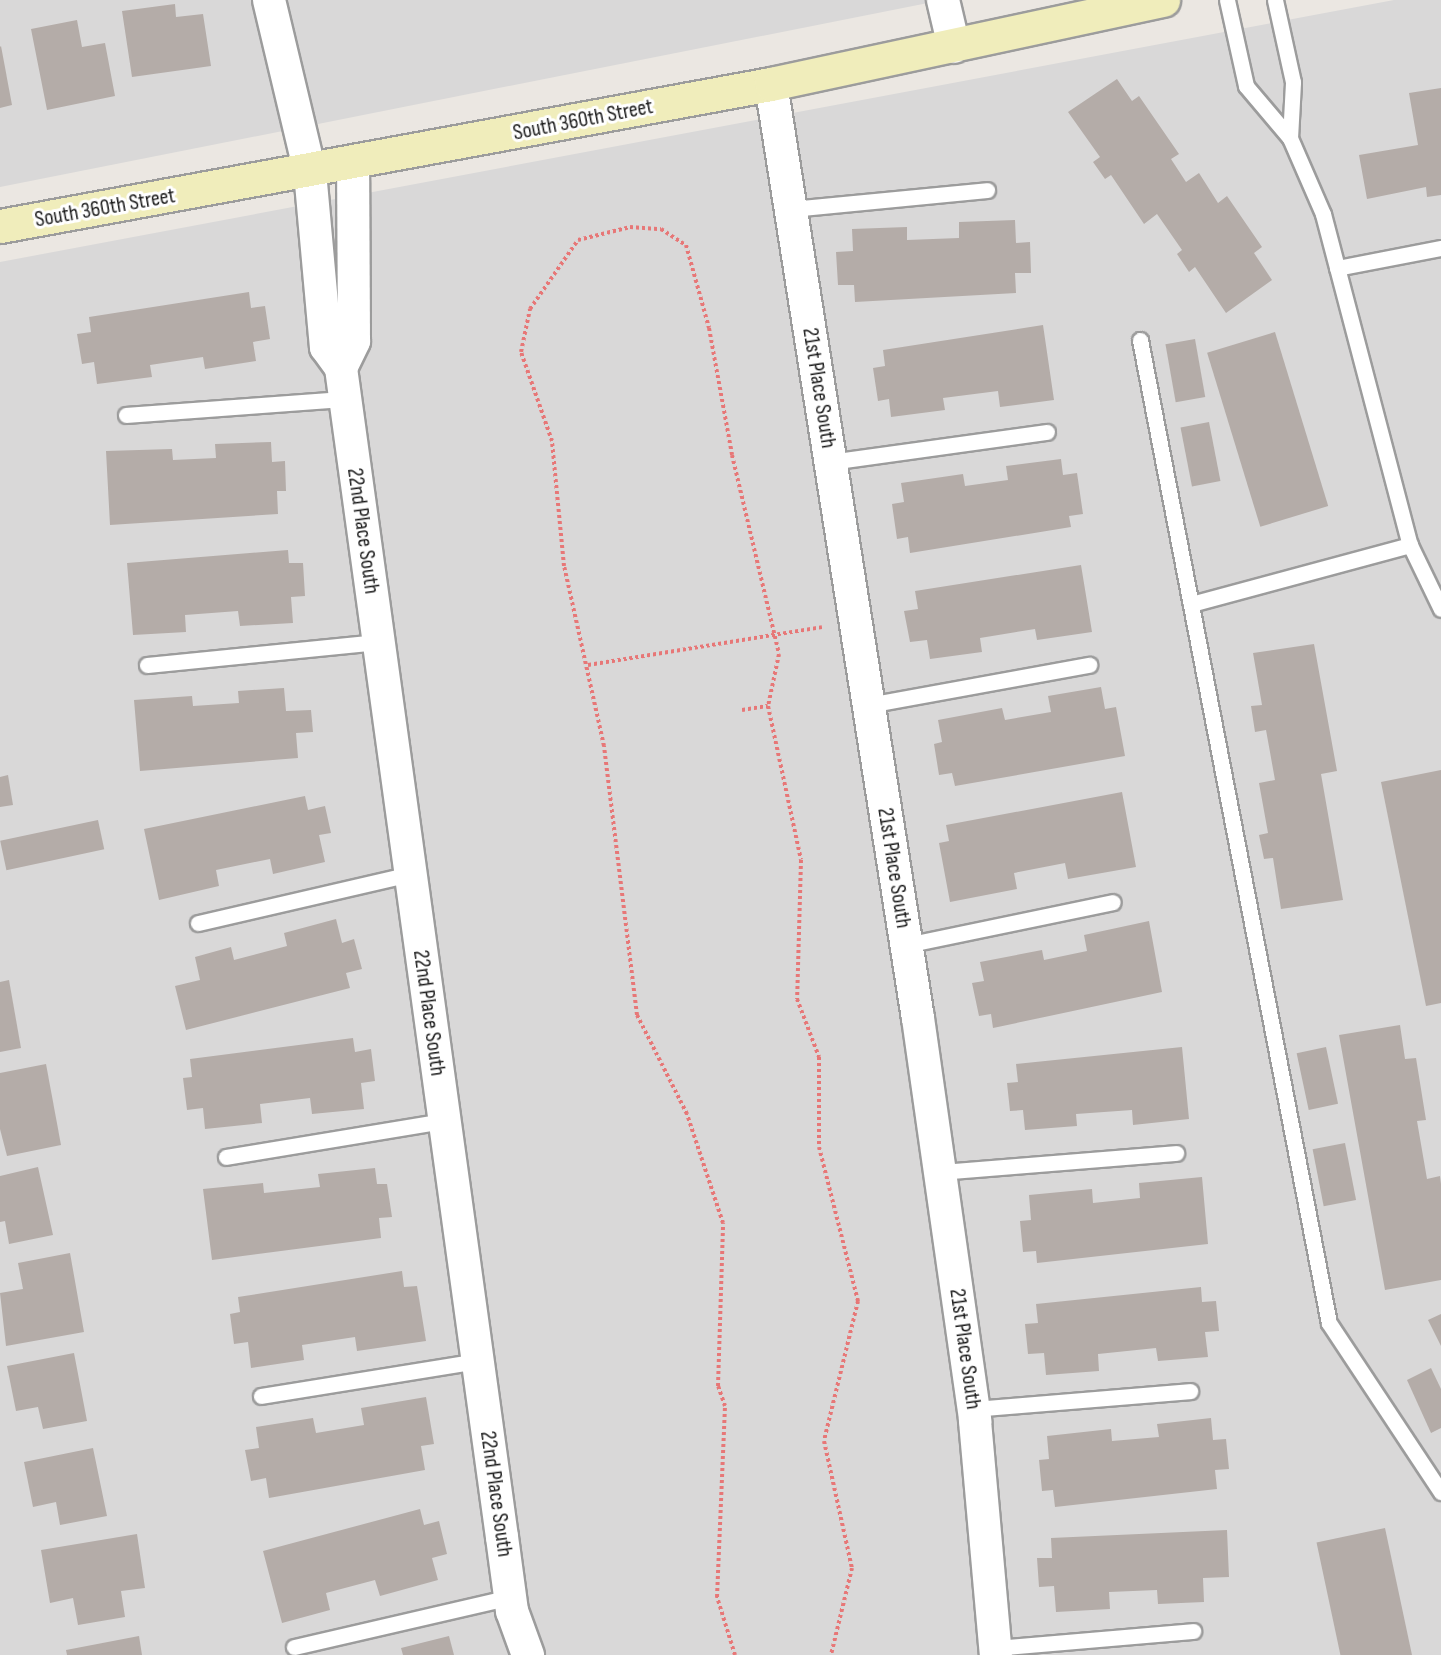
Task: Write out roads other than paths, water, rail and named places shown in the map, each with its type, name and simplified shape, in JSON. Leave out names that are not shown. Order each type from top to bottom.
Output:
[{"type":"street","name":"22nd Place South","points":[[269,0],[309,172],[326,346],[341,368],[510,1597],[528,1655]]},
{"type":"street","points":[[943,0],[954,47]]},
{"type":"street","name":"South 360th Street","points":[[0,226],[353,164],[771,84],[954,47],[1163,0]]},
{"type":"street","name":"21st Place South","points":[[771,84],[940,1172],[973,1409],[996,1651]]},
{"type":"street","points":[[341,368],[354,341],[353,164]]},
{"type":"lane","points":[[1227,0],[1246,86],[1290,138],[1323,214],[1410,544],[1441,609]]},
{"type":"lane","points":[[1275,0],[1293,82],[1290,138]]},
{"type":"lane","points":[[791,209],[987,190]]},
{"type":"lane","points":[[1337,268],[1441,248]]},
{"type":"lane","points":[[1140,340],[1329,1323],[1441,1492]]},
{"type":"lane","points":[[126,415],[345,399]]},
{"type":"lane","points":[[830,462],[1047,432]]},
{"type":"lane","points":[[1191,604],[1410,544]]},
{"type":"lane","points":[[147,665],[378,642]]},
{"type":"lane","points":[[868,705],[1089,665]]},
{"type":"lane","points":[[198,923],[410,874]]},
{"type":"lane","points":[[906,945],[1113,902]]},
{"type":"lane","points":[[226,1157],[444,1121]]},
{"type":"lane","points":[[940,1172],[1176,1153]]},
{"type":"lane","points":[[261,1396],[477,1361]]},
{"type":"lane","points":[[973,1409],[1190,1391]]},
{"type":"lane","points":[[294,1647],[510,1597]]},
{"type":"lane","points":[[996,1651],[1193,1630]]}]
